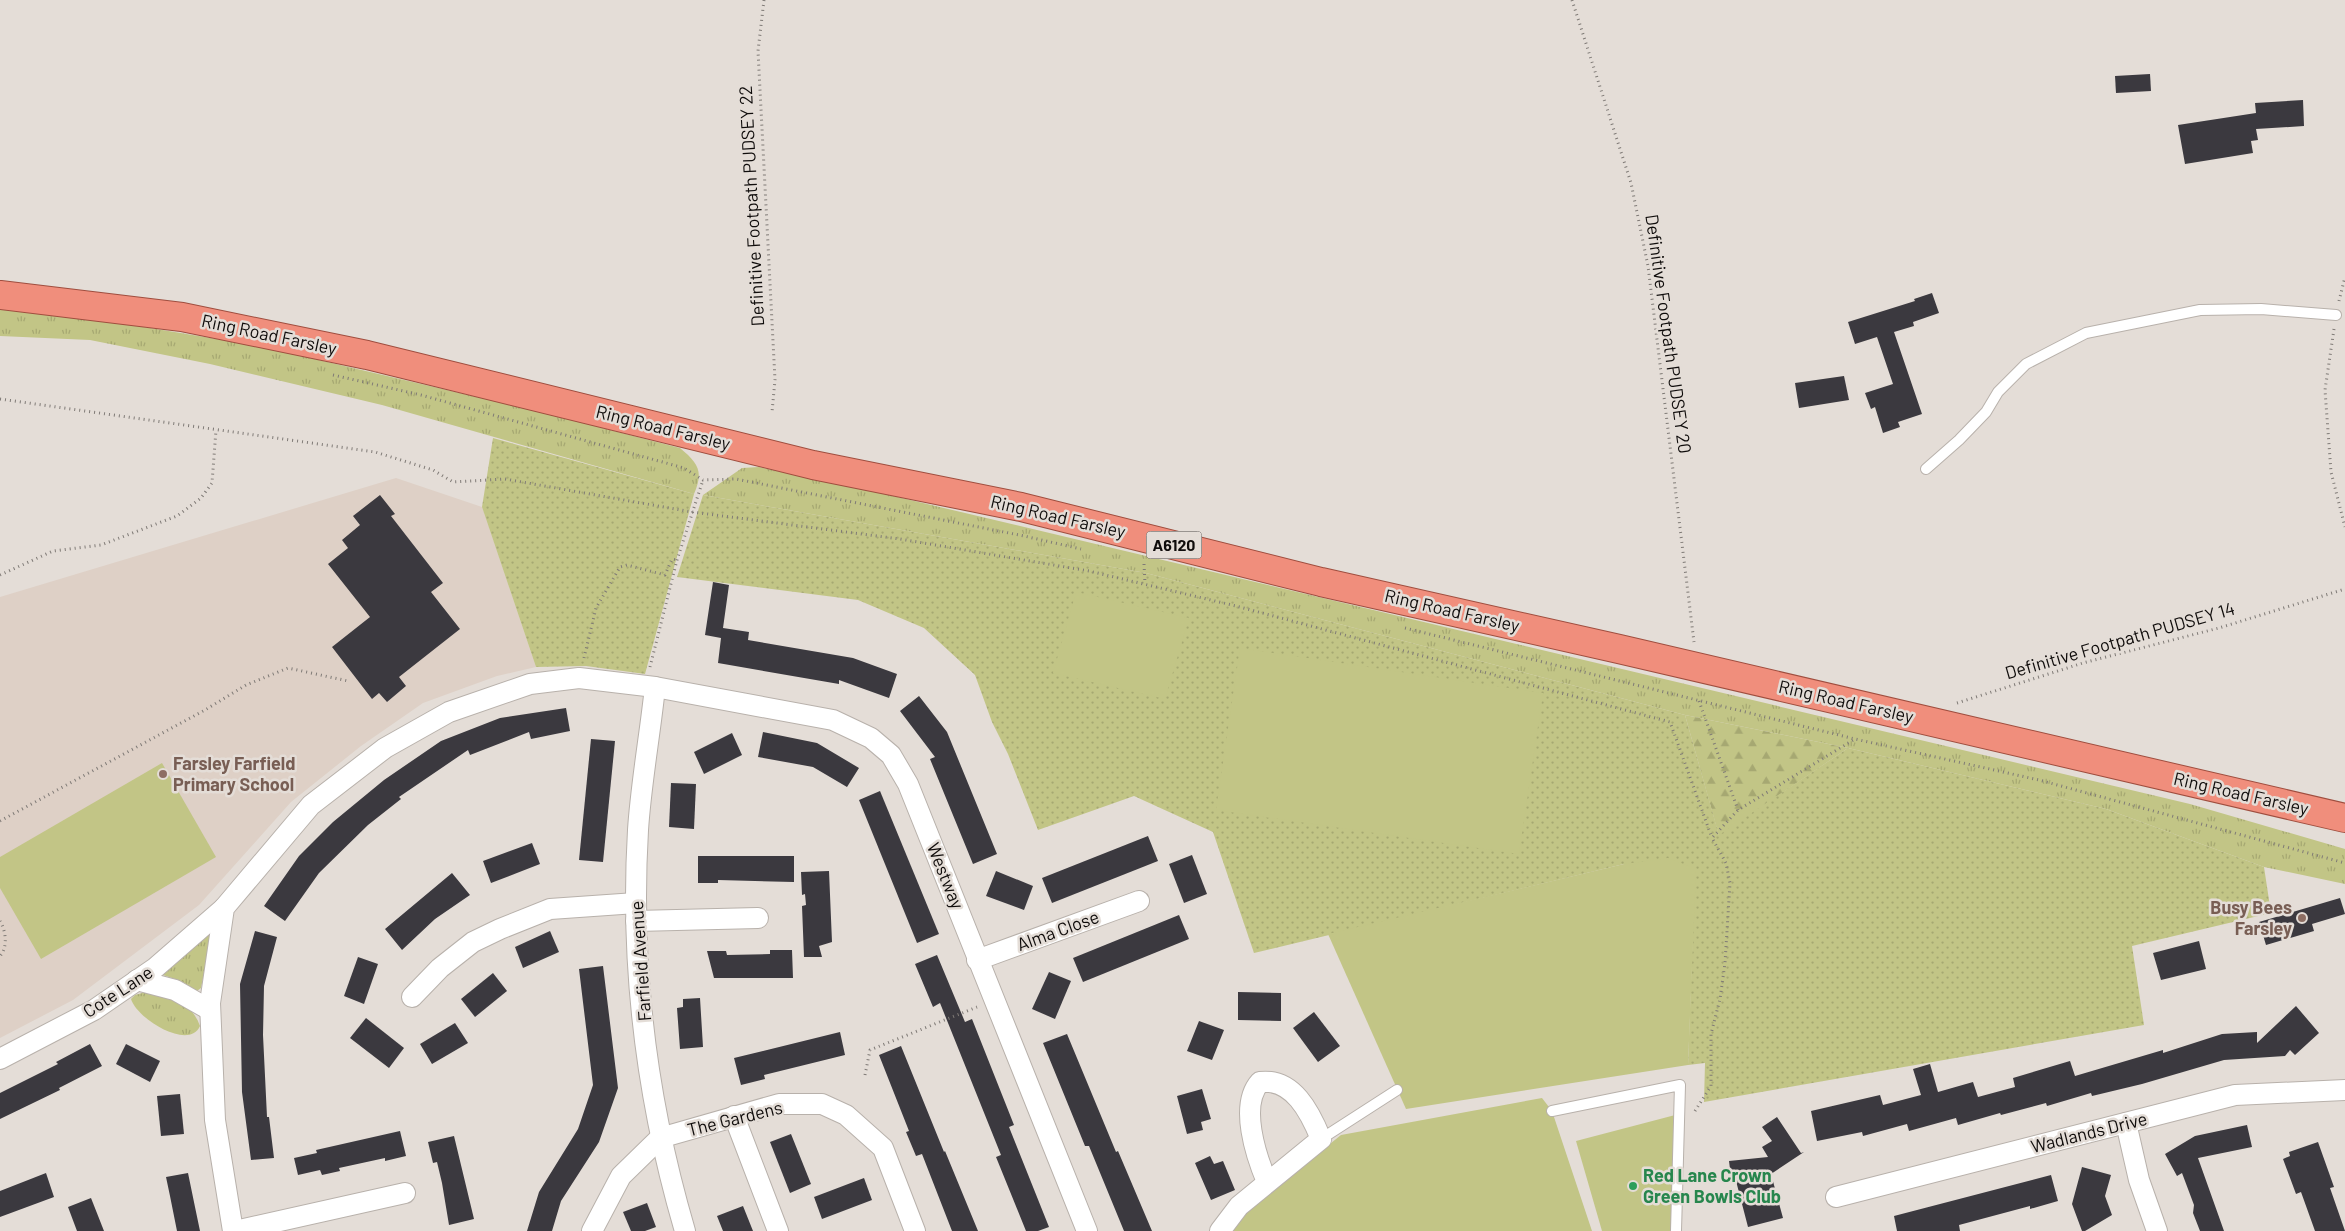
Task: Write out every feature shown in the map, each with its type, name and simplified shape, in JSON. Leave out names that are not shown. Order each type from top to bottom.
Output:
[{"type":"highway","name":"Ring Road Farsley","points":[[0,296],[182,317],[367,355],[813,465],[1021,507],[1321,582],[1619,649],[2345,818]]},
{"type":"street","name":"Westway","points":[[580,678],[650,687],[833,720],[871,738],[891,755],[908,784],[1087,1231]]},
{"type":"street","name":"Cote Lane","points":[[0,1059],[94,1010],[155,968],[224,908],[311,805],[385,748],[448,712],[530,684],[580,678]]},
{"type":"street","name":"Farfield Avenue","points":[[650,687],[638,829],[636,912],[648,1062],[660,1138],[685,1231]]},
{"type":"street","name":"Alma Close","points":[[977,960],[1139,901]]},
{"type":"street","points":[[224,908],[210,1010],[215,1120],[234,1231],[405,1193]]},
{"type":"street","points":[[412,997],[440,968],[473,942],[550,909],[758,918]]},
{"type":"street","points":[[137,980],[175,990],[210,1010]]},
{"type":"street","points":[[1220,1231],[1239,1206],[1321,1138],[1308,1112],[1293,1093],[1278,1082],[1260,1082],[1254,1088],[1250,1099],[1254,1142],[1267,1182]]},
{"type":"street","name":"Wadlands Drive","points":[[1836,1197],[2236,1095],[2345,1090]]},
{"type":"street","name":"The Gardens","points":[[592,1231],[621,1176],[660,1138],[779,1104],[822,1104],[846,1115],[883,1148],[915,1231]]},
{"type":"street","points":[[734,1116],[778,1231]]},
{"type":"street","points":[[2126,1123],[2139,1180],[2157,1231]]},
{"type":"lane","points":[[1926,469],[1959,440],[1986,412],[1998,392],[2026,364],[2086,333],[2200,310],[2261,308],[2336,315]]},
{"type":"lane","points":[[1552,1111],[1680,1085],[1676,1231]]},
{"type":"lane","points":[[1321,1138],[1397,1090]]},
{"type":"path","name":"Definitive Footpath PUDSEY 22","points":[[764,0],[758,51],[775,380],[772,412]]},
{"type":"path","name":"Definitive Footpath PUDSEY 20","points":[[1572,0],[1631,182],[1648,266],[1695,650]]},
{"type":"path","points":[[2345,277],[2336,315],[2325,390],[2331,472],[2345,527]]},
{"type":"path","points":[[328,374],[421,395],[684,468],[703,480],[736,479],[1024,536],[1089,551]]},
{"type":"path","points":[[0,400],[374,452],[432,470],[453,482],[505,479],[692,512],[900,539],[1089,571],[1236,606],[1670,722],[1712,838],[1726,863],[1730,883],[1725,963],[1720,999],[1711,1034],[1711,1086],[1696,1109],[1695,1118]]},
{"type":"path","points":[[0,575],[53,551],[101,545],[177,516],[201,498],[212,483],[216,430]]},
{"type":"path","points":[[650,687],[677,560],[703,480]]},
{"type":"path","points":[[580,678],[596,608],[620,567],[627,566],[665,575],[672,559],[677,560]]},
{"type":"path","points":[[1135,562],[1154,566]]},
{"type":"path","points":[[1144,564],[1145,584]]},
{"type":"path","name":"Definitive Footpath PUDSEY 14","points":[[1949,705],[2083,663],[2218,628],[2345,589]]},
{"type":"path","points":[[1396,626],[1699,701],[2039,780],[2345,863]]},
{"type":"path","points":[[0,820],[205,710],[246,685],[288,668],[348,681]]},
{"type":"path","points":[[1699,701],[1738,810]]},
{"type":"path","points":[[1712,838],[1738,810],[1855,738]]},
{"type":"path","points":[[0,922],[5,941],[3,953],[0,956]]},
{"type":"path","points":[[865,1075],[870,1050],[994,1000]]},
{"type":"shaded area","name":"Farsley Farfield Primary School","points":[[396,478],[482,507],[536,667],[497,676],[423,703],[361,746],[291,802],[199,905],[73,1000],[0,1038],[0,597]]},
{"type":"green space","points":[[0,307],[78,316],[259,346],[533,410],[680,448],[695,463],[698,468],[699,479],[694,494],[382,405],[210,364],[90,340],[0,336]]},
{"type":"green space","points":[[493,438],[694,494],[645,674],[586,666],[536,667],[482,507]]},
{"type":"green space","points":[[759,467],[885,494],[2190,804],[2345,849],[2345,884],[2264,867],[2106,809],[1848,748],[1685,715],[1146,573],[703,495],[742,468]]},
{"type":"green space","points":[[703,495],[1146,573],[1685,715],[1719,835],[1848,748],[2106,809],[2264,867],[2271,913],[2132,946],[2144,1025],[1704,1102],[1705,1063],[1688,1065],[1695,869],[1624,864],[1254,953],[1213,832],[1134,796],[1038,830],[1008,754],[992,722],[975,675],[924,628],[858,600],[677,577]]},
{"type":"green space","points":[[1076,592],[1189,618],[1165,699],[1053,673]]},
{"type":"green space","points":[[1240,648],[1543,693],[1519,854],[1216,810]]},
{"type":"green space","points":[[1685,715],[1848,748],[1719,836]]},
{"type":"green space","points":[[162,763],[216,857],[41,959],[0,888],[0,857]]},
{"type":"green space","points":[[1668,858],[1696,869],[1688,1065],[1406,1109],[1328,934],[1624,864]]},
{"type":"green space","points":[[208,931],[212,934],[201,988],[197,991],[181,981],[160,974]]},
{"type":"green space","points":[[146,992],[163,994],[178,1000],[191,1011],[200,1026],[194,1033],[185,1035],[175,1034],[153,1023],[135,1007],[131,999],[135,995]]},
{"type":"green space","points":[[1542,1098],[1552,1111],[1592,1231],[1233,1231],[1238,1218],[1341,1135]]},
{"type":"green space","name":"Red Lane Crown Green Bowls Club","points":[[1679,1114],[1675,1231],[1602,1231],[1576,1141]]},
{"type":"building","points":[[2150,74],[2151,91],[2116,93],[2115,76]]},
{"type":"building","points":[[2303,100],[2304,126],[2256,129],[2258,140],[2251,141],[2253,153],[2185,164],[2178,125],[2256,113],[2255,103]]},
{"type":"building","points":[[1932,293],[1939,313],[1913,322],[1914,326],[1894,332],[1922,414],[1898,422],[1900,427],[1883,433],[1875,407],[1871,409],[1865,393],[1893,384],[1877,337],[1855,344],[1848,322],[1915,301],[1914,299]]},
{"type":"building","points":[[1844,376],[1849,400],[1799,408],[1795,383]]},
{"type":"building","points":[[380,495],[395,514],[391,516],[443,583],[431,592],[460,629],[399,677],[406,686],[387,702],[379,693],[372,699],[332,647],[370,617],[328,564],[348,548],[342,540],[360,525],[353,516]]},
{"type":"building","points":[[713,582],[729,585],[723,628],[749,632],[748,640],[853,658],[897,674],[889,698],[839,680],[839,684],[718,663],[721,638],[705,635]]},
{"type":"building","points":[[919,696],[947,732],[997,854],[973,864],[930,759],[935,757],[900,711]]},
{"type":"building","points":[[566,708],[570,731],[531,739],[529,732],[470,755],[468,750],[399,797],[401,799],[368,825],[319,873],[285,921],[264,906],[299,856],[333,822],[384,780],[441,741],[500,718]]},
{"type":"building","points":[[763,732],[817,743],[859,768],[847,787],[813,767],[758,757]]},
{"type":"building","points":[[732,733],[742,755],[704,774],[694,752]]},
{"type":"building","points":[[591,739],[615,741],[603,862],[579,860]]},
{"type":"building","points":[[671,783],[696,784],[694,829],[669,827]]},
{"type":"building","points":[[880,791],[939,934],[917,943],[859,800]]},
{"type":"building","points":[[1148,836],[1158,861],[1052,903],[1042,878]]},
{"type":"building","points":[[532,843],[540,864],[491,883],[483,861]]},
{"type":"building","points":[[1192,855],[1207,894],[1184,903],[1169,864]]},
{"type":"building","points":[[698,856],[794,856],[794,882],[718,880],[718,883],[698,883]]},
{"type":"building","points":[[829,871],[832,942],[819,946],[822,957],[804,957],[802,906],[806,905],[805,894],[802,895],[801,872]]},
{"type":"building","points":[[996,871],[1033,886],[1024,910],[986,896]]},
{"type":"building","points":[[452,873],[470,895],[435,919],[402,950],[385,929]]},
{"type":"building","name":"Busy Bees Farsley","points":[[2340,898],[2345,914],[2312,924],[2314,931],[2266,945],[2259,922]]},
{"type":"building","points":[[1179,915],[1189,939],[1083,982],[1073,958]]},
{"type":"building","points":[[255,931],[277,937],[264,986],[263,1035],[267,1117],[269,1117],[274,1158],[251,1160],[242,1092],[240,984]]},
{"type":"building","points":[[550,931],[559,952],[523,968],[515,947]]},
{"type":"building","points":[[2199,941],[2206,969],[2161,980],[2153,953]]},
{"type":"building","points":[[770,950],[792,950],[793,978],[714,978],[707,951],[726,951],[727,955],[770,954]]},
{"type":"building","points":[[937,955],[965,1022],[972,1019],[1014,1125],[1009,1127],[1049,1227],[1038,1231],[1026,1231],[996,1157],[1001,1155],[940,1003],[933,1007],[915,964]]},
{"type":"building","points":[[358,957],[378,964],[364,1004],[344,996]]},
{"type":"building","points":[[603,966],[618,1088],[599,1142],[561,1201],[552,1231],[527,1231],[539,1192],[578,1129],[593,1085],[579,969]]},
{"type":"building","points":[[1049,972],[1071,981],[1055,1019],[1032,1009]]},
{"type":"building","points":[[493,973],[507,991],[475,1017],[461,999]]},
{"type":"building","points":[[1238,992],[1281,993],[1281,1021],[1238,1020]]},
{"type":"building","points":[[700,998],[703,1047],[680,1049],[677,1008],[683,1007],[683,999]]},
{"type":"building","points":[[2296,1006],[2319,1033],[2295,1055],[2290,1050],[2285,1056],[2224,1060],[2142,1084],[2092,1096],[2091,1093],[2047,1106],[2046,1103],[2001,1115],[2000,1113],[1958,1125],[1956,1118],[1909,1131],[1907,1124],[1863,1136],[1862,1132],[1817,1141],[1811,1111],[1880,1095],[1883,1105],[1921,1095],[1913,1069],[1930,1064],[1938,1092],[1973,1082],[1978,1097],[2015,1087],[2013,1078],[2070,1061],[2075,1076],[2163,1050],[2163,1053],[2222,1034],[2257,1032],[2257,1043]]},
{"type":"building","points":[[1314,1012],[1340,1046],[1318,1062],[1293,1028]]},
{"type":"building","points":[[366,1018],[404,1048],[389,1068],[350,1038]]},
{"type":"building","points":[[1199,1021],[1224,1030],[1212,1060],[1187,1051]]},
{"type":"building","points":[[455,1023],[468,1043],[432,1064],[420,1044]]},
{"type":"building","points":[[840,1032],[845,1055],[764,1075],[765,1079],[741,1085],[734,1058]]},
{"type":"building","points":[[1067,1034],[1116,1152],[1118,1151],[1152,1231],[1124,1231],[1089,1146],[1085,1146],[1043,1043]]},
{"type":"building","points":[[90,1044],[102,1066],[59,1088],[60,1090],[0,1119],[0,1093],[58,1064],[56,1062]]},
{"type":"building","points":[[126,1044],[160,1061],[150,1082],[116,1064]]},
{"type":"building","points":[[901,1046],[978,1231],[952,1231],[922,1154],[916,1156],[906,1132],[909,1131],[879,1055]]},
{"type":"building","points":[[1202,1089],[1211,1119],[1201,1122],[1203,1130],[1187,1134],[1177,1096]]},
{"type":"building","points":[[180,1094],[184,1134],[161,1136],[157,1096]]},
{"type":"building","points":[[1777,1117],[1801,1153],[1804,1152],[1771,1174],[1783,1218],[1748,1227],[1735,1177],[1731,1177],[1729,1161],[1768,1157],[1762,1147],[1772,1141],[1762,1127]]},
{"type":"building","points":[[2247,1125],[2252,1147],[2198,1158],[2224,1231],[2200,1231],[2193,1213],[2194,1205],[2182,1173],[2177,1176],[2165,1154],[2195,1136]]},
{"type":"building","points":[[400,1131],[406,1156],[385,1161],[385,1158],[339,1168],[340,1171],[322,1175],[320,1170],[298,1175],[294,1158],[317,1153],[316,1150]]},
{"type":"building","points":[[791,1134],[811,1184],[790,1193],[770,1142]]},
{"type":"building","points":[[454,1136],[474,1219],[449,1225],[437,1162],[433,1163],[428,1142]]},
{"type":"building","points":[[2318,1142],[2334,1187],[2330,1188],[2345,1231],[2315,1231],[2301,1192],[2296,1194],[2283,1159],[2290,1156],[2289,1152]]},
{"type":"building","points":[[1210,1156],[1214,1164],[1223,1161],[1235,1190],[1211,1200],[1195,1163]]},
{"type":"building","points":[[2082,1167],[2111,1175],[2105,1196],[2112,1215],[2085,1231],[2082,1231],[2072,1204]]},
{"type":"building","points":[[46,1173],[54,1197],[0,1217],[0,1191]]},
{"type":"building","points":[[188,1173],[200,1231],[177,1231],[166,1177]]},
{"type":"building","points":[[2051,1175],[2058,1201],[2030,1209],[2030,1206],[1959,1225],[1960,1231],[1897,1231],[1894,1216]]},
{"type":"building","points":[[864,1178],[872,1200],[822,1219],[814,1197]]},
{"type":"building","points":[[91,1198],[104,1231],[77,1231],[68,1207]]},
{"type":"building","points":[[647,1203],[656,1227],[645,1231],[631,1231],[623,1212]]},
{"type":"building","points":[[743,1206],[753,1231],[723,1231],[717,1216]]},
{"type":"place","name":"Farsley Farfield Primary School","points":[[163,774]]},
{"type":"place","name":"Busy Bees Farsley","points":[[2302,918]]},
{"type":"place","name":"Red Lane Crown Green Bowls Club","points":[[1633,1186]]}]
